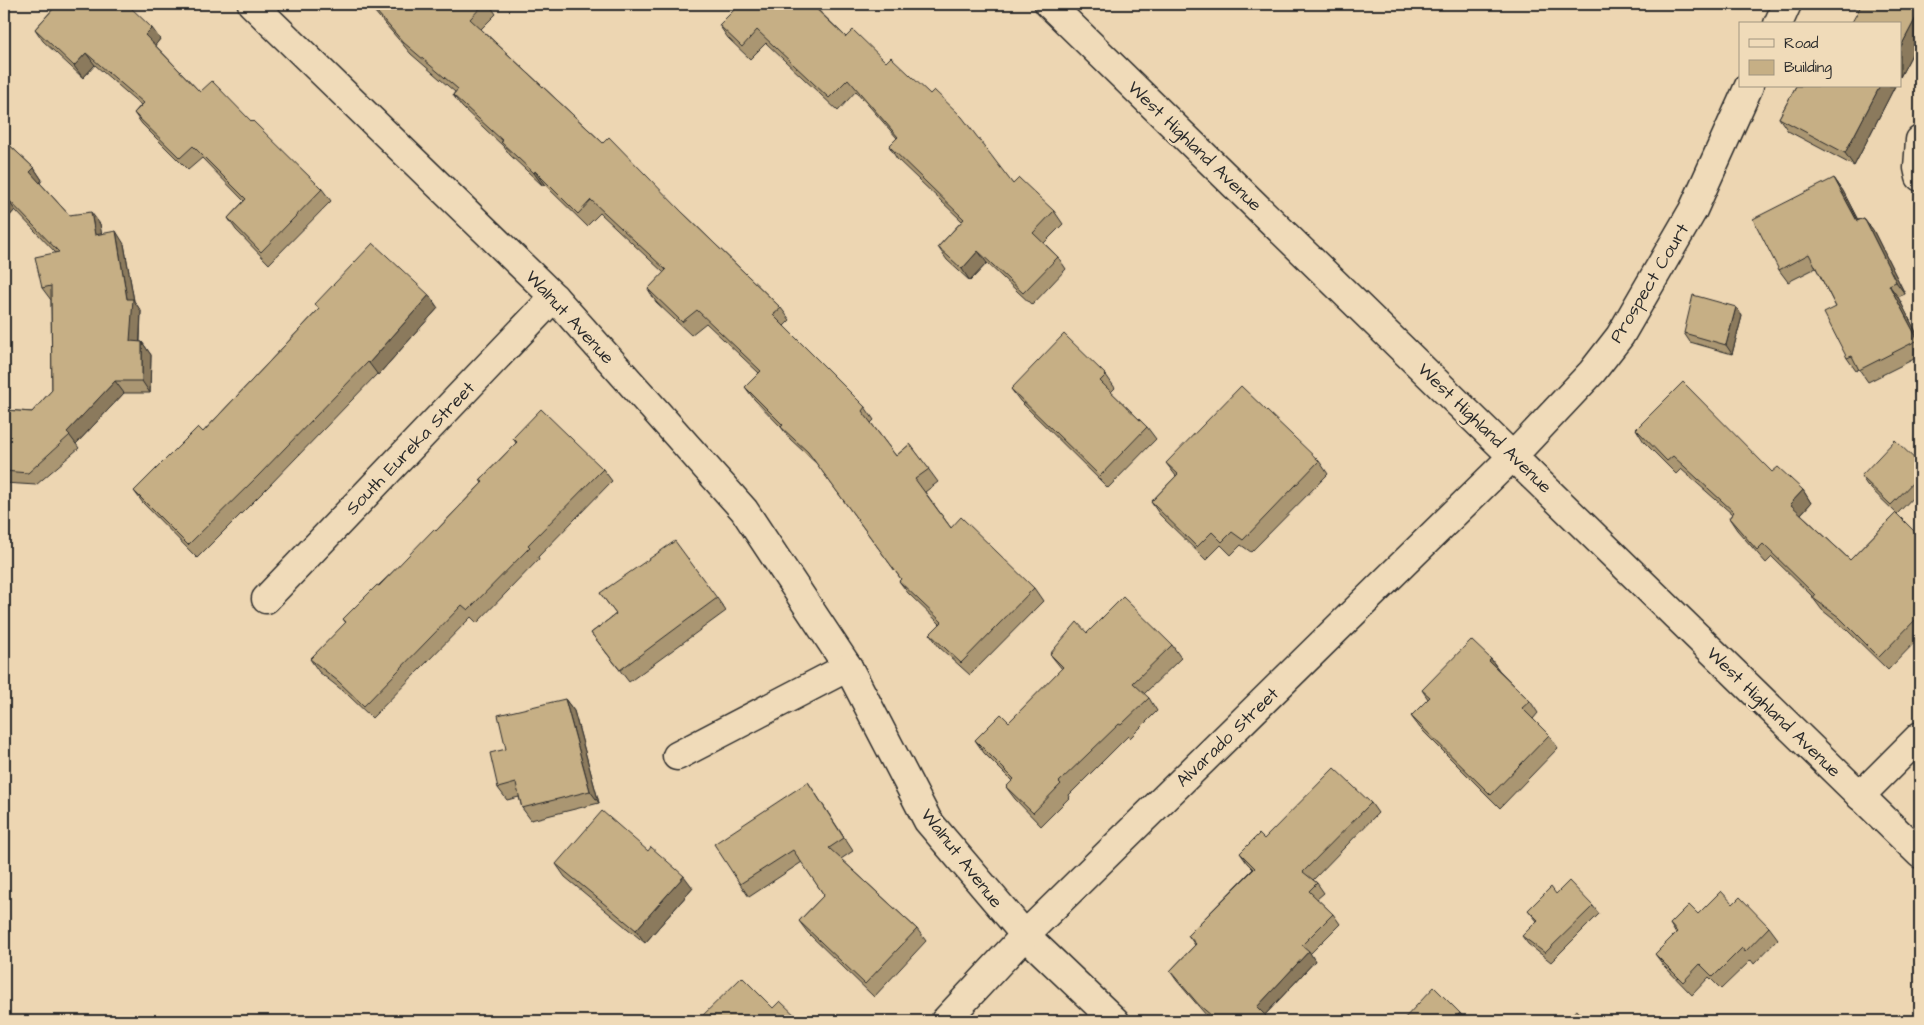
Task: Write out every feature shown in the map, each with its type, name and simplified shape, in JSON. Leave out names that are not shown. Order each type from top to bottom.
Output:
[{"type":"street","name":"Walnut Avenue","points":[[252,4],[554,297],[744,510],[848,667],[928,821],[1025,935],[1115,1021]]},
{"type":"street","name":"West Highland Avenue","points":[[1048,4],[1920,854]]},
{"type":"street","points":[[1779,22],[1787,4]]},
{"type":"street","name":"Prospect Court","points":[[1513,456],[1592,372],[1620,336],[1693,210],[1748,88]]},
{"type":"street","points":[[1920,140],[1918,168],[1920,177]]},
{"type":"street","name":"South Eureka Street","points":[[266,599],[554,297]]},
{"type":"street","name":"Alvarado Street","points":[[945,1021],[1025,935],[1513,456]]},
{"type":"street","points":[[677,756],[848,667]]},
{"type":"street","points":[[1860,796],[1920,736]]},
{"type":"building","points":[[51,4],[111,4],[114,6],[116,4],[127,4],[152,28],[145,35],[200,92],[212,81],[322,189],[261,252],[228,218],[246,199],[193,146],[180,158],[134,113],[144,103],[86,53],[74,66],[35,29],[55,7]]},
{"type":"building","points":[[370,4],[484,4],[470,19],[603,143],[609,137],[682,212],[781,308],[773,315],[865,407],[862,411],[896,456],[910,444],[929,469],[915,479],[951,528],[961,517],[1034,588],[961,663],[930,634],[942,622],[899,581],[901,579],[808,452],[781,427],[783,425],[745,387],[761,371],[697,310],[682,322],[648,289],[666,270],[591,200],[578,214],[453,95],[458,89],[403,42]]},
{"type":"building","points":[[740,4],[811,4],[846,37],[853,30],[886,62],[891,57],[930,94],[934,90],[962,117],[1013,184],[1019,178],[1054,211],[1033,233],[1058,257],[1023,293],[978,251],[962,269],[938,247],[964,219],[889,146],[898,137],[848,79],[829,98],[757,30],[742,47],[719,25]]},
{"type":"building","points":[[1862,4],[1920,4],[1920,10],[1902,44],[1902,22],[1852,22]]},
{"type":"building","points":[[1795,88],[1879,88],[1845,153],[1779,118]]},
{"type":"building","points":[[4,140],[34,168],[30,172],[69,215],[91,212],[95,235],[116,231],[127,299],[133,299],[130,341],[142,342],[142,381],[115,381],[67,432],[70,435],[28,473],[4,471],[4,410],[32,412],[52,390],[51,286],[42,288],[35,257],[59,252],[6,197],[4,200]]},
{"type":"building","points":[[1834,178],[1857,221],[1864,218],[1896,282],[1889,285],[1918,340],[1859,370],[1852,356],[1847,358],[1824,313],[1836,307],[1809,254],[1779,270],[1753,219]]},
{"type":"building","points":[[373,243],[429,295],[369,363],[188,545],[134,491],[198,427],[203,432],[319,309],[315,304]]},
{"type":"building","points":[[1693,295],[1736,307],[1726,345],[1684,333]]},
{"type":"building","points":[[1064,334],[1106,375],[1100,381],[1147,427],[1100,476],[1011,389]]},
{"type":"building","points":[[1683,382],[1772,472],[1778,467],[1803,490],[1790,504],[1850,560],[1896,513],[1920,537],[1920,615],[1879,657],[1839,617],[1813,598],[1815,595],[1763,544],[1757,550],[1729,518],[1734,512],[1673,456],[1667,461],[1636,429]]},
{"type":"building","points":[[1241,386],[1319,461],[1243,540],[1232,532],[1222,542],[1212,532],[1197,547],[1151,502],[1178,474],[1166,463]]},
{"type":"building","points":[[541,409],[603,469],[528,545],[530,547],[468,610],[462,605],[364,706],[338,681],[310,659],[346,622],[343,619],[377,585],[379,586],[434,529],[436,531],[483,482],[480,480],[517,442],[513,438]]},
{"type":"building","points":[[1895,440],[1920,464],[1920,475],[1891,505],[1861,476]]},
{"type":"building","points":[[675,541],[717,598],[620,670],[591,633],[616,614],[600,593]]},
{"type":"building","points":[[1123,597],[1172,645],[1133,683],[1149,698],[1059,782],[1061,784],[1033,813],[1006,787],[1014,779],[975,740],[1001,714],[1009,722],[1063,667],[1050,654],[1077,622],[1087,633]]},
{"type":"building","points":[[1471,640],[1491,659],[1489,661],[1530,701],[1522,708],[1549,735],[1491,795],[1411,716],[1430,697],[1422,690]]},
{"type":"building","points":[[565,699],[590,791],[522,808],[516,783],[498,788],[490,753],[506,749],[498,715]]},
{"type":"building","points":[[1334,768],[1371,803],[1303,872],[1317,883],[1309,891],[1333,914],[1302,945],[1309,951],[1257,1007],[1271,1021],[1218,1021],[1199,1005],[1170,971],[1196,944],[1188,935],[1255,868],[1240,853],[1259,834],[1264,839]]},
{"type":"building","points":[[808,782],[844,838],[829,848],[917,929],[865,984],[799,921],[824,895],[793,850],[740,884],[714,844]]},
{"type":"building","points":[[602,811],[648,851],[651,847],[684,876],[636,930],[556,864]]},
{"type":"building","points":[[1569,881],[1593,906],[1545,953],[1522,936],[1538,920],[1528,910],[1551,887],[1556,894]]},
{"type":"building","points":[[1721,891],[1733,904],[1740,897],[1769,927],[1745,952],[1742,948],[1713,977],[1700,964],[1683,982],[1655,954],[1677,932],[1670,924],[1689,905],[1698,914]]},
{"type":"building","points":[[742,977],[773,1008],[780,1001],[801,1021],[697,1021]]},
{"type":"building","points":[[1434,987],[1460,1013],[1452,1021],[1402,1021]]},
{"type":"building","points":[[1577,1010],[1586,1021],[1564,1021]]},
{"type":"building","points":[[217,1015],[223,1021],[211,1021]]}]
